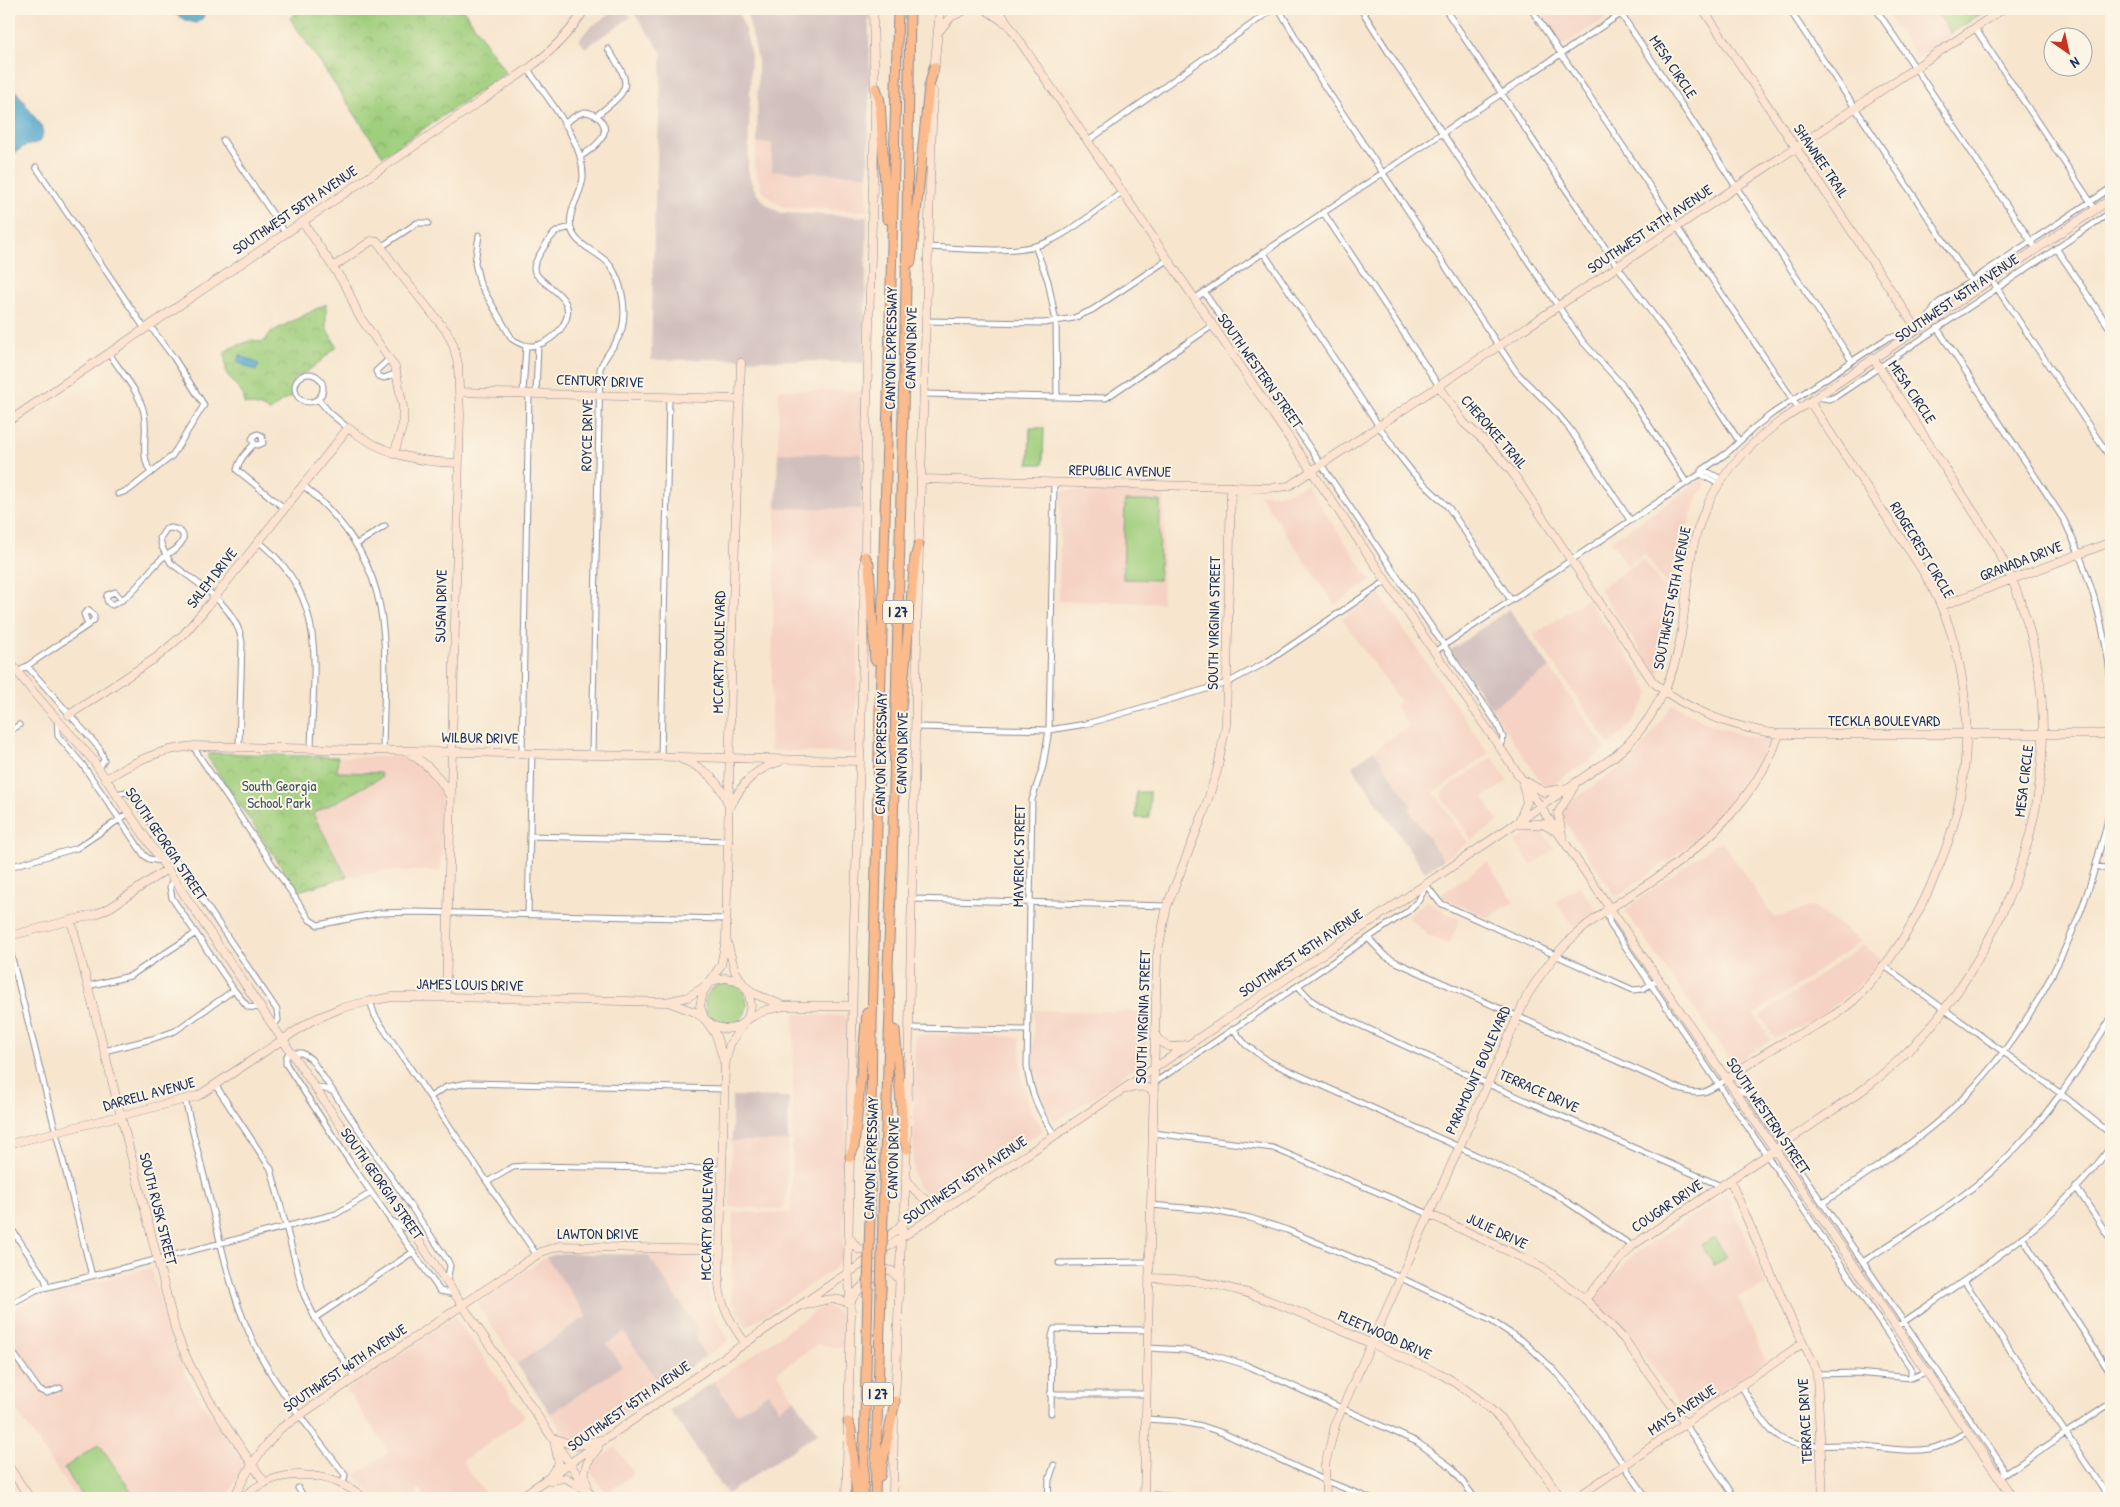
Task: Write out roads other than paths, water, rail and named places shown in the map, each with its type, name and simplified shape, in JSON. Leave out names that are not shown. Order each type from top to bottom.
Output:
[{"type":"highway","name":"CANYON EXPRESSWAY","points":[[863,1498],[874,938],[898,9]]},
{"type":"highway","name":"CANYON EXPRESSWAY","points":[[876,1498],[890,1010],[888,965],[906,286],[910,9]]},
{"type":"highway","points":[[906,286],[910,277],[929,87],[934,67]]},
{"type":"highway","points":[[876,88],[880,101],[885,165],[886,216],[892,232]]},
{"type":"highway","points":[[894,767],[898,760],[915,558],[919,544]]},
{"type":"highway","points":[[866,556],[869,564],[876,676],[880,691]]},
{"type":"highway","points":[[850,1157],[854,1147],[862,1051],[868,1006],[871,947],[874,938]]},
{"type":"highway","points":[[890,1010],[894,1020],[902,1123],[907,1149]]},
{"type":"highway","points":[[876,1498],[895,1401]]},
{"type":"highway","points":[[848,1422],[851,1430],[857,1498]]},
{"type":"main road","name":"SOUTHWEST 58TH AVENUE","points":[[9,421],[548,55],[568,34],[585,9]]},
{"type":"main road","points":[[846,1498],[850,1304],[848,1273],[852,1006],[866,556],[866,438],[876,88],[873,9]]},
{"type":"main road","name":"CANYON DRIVE","points":[[893,1498],[899,1279],[907,1149],[927,247],[934,67],[940,9]]},
{"type":"main road","points":[[938,32],[951,17],[968,9]]},
{"type":"main road","points":[[985,9],[1009,25]]},
{"type":"main road","name":"SOUTH WESTERN STREET","points":[[998,9],[1248,379],[1561,836],[1609,910],[1727,1078],[1967,1432],[2001,1476],[2013,1498]]},
{"type":"main road","name":"SHAWNEE TRAIL","points":[[1703,9],[1917,329]]},
{"type":"main road","name":"SOUTHWEST 47TH AVENUE","points":[[1312,472],[2003,9]]},
{"type":"main road","name":"SOUTHWEST 45TH AVENUE","points":[[519,1498],[848,1273],[1055,1136],[1616,756],[1630,742],[1651,714],[1671,676],[1681,636],[1694,542],[1701,520],[1720,481],[1738,458],[1763,434],[1813,399],[2111,200]]},
{"type":"main road","points":[[303,222],[334,266],[347,288],[358,314],[397,373],[403,406],[403,424],[394,454]]},
{"type":"main road","points":[[334,266],[371,241],[380,244]]},
{"type":"main road","name":"SUSAN DRIVE","points":[[380,244],[398,271],[447,332],[457,353],[460,392],[446,998]]},
{"type":"main road","name":"MESA CIRCLE","points":[[1775,1150],[1885,1074],[1923,1037],[1959,990],[2005,908],[2032,830],[2041,784],[2043,734],[2041,693],[2028,626],[2012,580],[1994,543],[1873,358]]},
{"type":"main road","name":"MCCARTY BOULEVARD","points":[[725,1065],[716,1035],[701,1012],[700,999],[721,965],[726,940],[741,363]]},
{"type":"main road","name":"CHEROKEE TRAIL","points":[[1439,386],[1464,422],[1486,442],[1512,472],[1652,682],[1664,692]]},
{"type":"main road","name":"CENTURY DRIVE","points":[[460,392],[740,399]]},
{"type":"main road","name":"RIDGECREST CIRCLE","points":[[1727,1078],[1768,1051],[1840,1011],[1868,985],[1921,905],[1946,850],[1955,824],[1962,792],[1967,735],[1962,678],[1952,637],[1941,606],[1932,587],[1813,399]]},
{"type":"main road","points":[[348,428],[362,439],[394,454],[424,462],[458,463]]},
{"type":"main road","name":"SALEM DRIVE","points":[[69,715],[171,645],[191,626],[348,428]]},
{"type":"main road","name":"REPUBLIC AVENUE","points":[[922,480],[1282,488],[1297,482],[1312,472]]},
{"type":"main road","name":"SOUTH VIRGINIA STREET","points":[[1144,1497],[1157,956],[1168,906],[1204,812],[1217,771],[1226,725],[1230,487]]},
{"type":"main road","name":"GRANADA DRIVE","points":[[1941,606],[2111,542]]},
{"type":"main road","name":"SOUTH GEORGIA STREET","points":[[9,661],[99,768],[592,1497]]},
{"type":"main road","name":"TECKLA BOULEVARD","points":[[1664,692],[1730,723],[1779,734],[2111,734]]},
{"type":"main road","name":"PARAMOUNT BOULEVARD","points":[[1326,1498],[1328,1450],[1342,1408],[1527,996],[1555,955],[1581,930],[1685,858],[1714,831],[1755,781],[1770,755],[1779,734]]},
{"type":"main road","name":"WILBUR DRIVE","points":[[106,779],[142,758],[168,749],[194,746],[860,761]]},
{"type":"main road","points":[[406,751],[436,773],[450,798]]},
{"type":"main road","points":[[675,756],[692,763],[708,773],[722,791],[730,808]]},
{"type":"main road","points":[[730,808],[743,785],[756,772],[788,759]]},
{"type":"main road","points":[[1522,780],[1544,792],[1573,786]]},
{"type":"main road","points":[[1522,780],[1527,802],[1516,824],[1543,824],[1561,836]]},
{"type":"main road","points":[[1561,836],[1558,812],[1573,786]]},
{"type":"main road","points":[[9,936],[110,908],[167,869]]},
{"type":"main road","name":"SOUTH RUSK STREET","points":[[71,920],[156,1260],[176,1332],[188,1364],[203,1393],[265,1483]]},
{"type":"main road","name":"MCCARTY BOULEVARD","points":[[726,940],[735,971],[749,993],[752,1006],[748,1017],[730,1044],[725,1065],[720,1250],[720,1297],[726,1315],[745,1343]]},
{"type":"main road","name":"JAMES LOUIS DRIVE","points":[[283,1040],[324,1015],[342,1008],[392,998],[666,1002],[688,997],[710,984],[725,978],[737,980],[755,994],[784,1006]]},
{"type":"main road","name":"JAMES LOUIS DRIVE","points":[[666,1002],[694,1012],[714,1026],[725,1029],[735,1028],[766,1010],[784,1006],[852,1006]]},
{"type":"main road","points":[[1156,1035],[1166,1047],[1171,1048],[1191,1044]]},
{"type":"main road","name":"DARRELL AVENUE","points":[[9,1144],[198,1096],[216,1086],[283,1040]]},
{"type":"main road","points":[[1123,1090],[1144,1086],[1149,1088],[1154,1095]]},
{"type":"main road","name":"COUGAR DRIVE","points":[[1585,1298],[1632,1246],[1775,1150]]},
{"type":"main road","points":[[906,1178],[913,1189],[926,1200],[936,1206],[950,1206]]},
{"type":"main road","name":"TERRACE DRIVE","points":[[1730,1180],[1817,1374],[1823,1498]]},
{"type":"main road","name":"JULIE DRIVE","points":[[1429,1214],[1542,1267],[1585,1298],[1634,1352],[1685,1424]]},
{"type":"main road","points":[[849,1237],[858,1249],[868,1249],[894,1232],[904,1220]]},
{"type":"main road","name":"LAWTON DRIVE","points":[[462,1304],[536,1254],[559,1246],[720,1250]]},
{"type":"main road","points":[[850,1304],[859,1289],[887,1270],[892,1271],[899,1279]]},
{"type":"main road","name":"FLEETWOOD DRIVE","points":[[1150,1278],[1176,1278],[1218,1284],[1263,1297],[1441,1374],[1466,1389],[1491,1408],[1525,1446],[1561,1498]]},
{"type":"main road","points":[[798,1307],[832,1298],[841,1299],[850,1304]]},
{"type":"main road","name":"SOUTHWEST 46TH AVENUE","points":[[234,1498],[242,1478],[252,1464],[274,1436],[299,1414],[462,1304]]},
{"type":"main road","name":"MAYS AVENUE","points":[[1576,1498],[1803,1343]]},
{"type":"main road","points":[[553,1438],[575,1446],[605,1440]]},
{"type":"main road","points":[[544,1481],[559,1464],[553,1438]]},
{"type":"main road","points":[[592,1497],[584,1473],[585,1467],[605,1440]]},
{"type":"main road","points":[[9,1467],[30,1498]]},
{"type":"main road","points":[[243,1498],[265,1483],[289,1476],[311,1475],[343,1484],[364,1498]]},
{"type":"main road","points":[[544,1481],[566,1478],[581,1486],[592,1497]]},
{"type":"main road","points":[[1144,1497],[1179,1498]]},
{"type":"street","points":[[1088,141],[1273,9]]},
{"type":"street","points":[[1279,9],[1323,84],[1516,373],[1553,409],[1570,429],[1630,520]]},
{"type":"street","points":[[1361,9],[1388,53],[1558,306],[1583,342],[1624,387],[1686,482]]},
{"type":"street","points":[[1445,9],[1618,267],[1681,352],[1739,441]]},
{"type":"street","points":[[1531,9],[1799,409]]},
{"type":"street","points":[[1194,299],[1628,9]]},
{"type":"street","points":[[1789,9],[1976,289]]},
{"type":"street","points":[[1876,9],[2036,250]]},
{"type":"street","name":"MESA CIRCLE","points":[[1621,14],[1852,361]]},
{"type":"street","points":[[1974,28],[2096,210]]},
{"type":"street","points":[[596,116],[623,93],[623,71],[608,48]]},
{"type":"street","points":[[479,234],[476,263],[480,284],[512,339],[526,346],[538,345],[556,334],[566,320],[567,311],[560,295],[536,274],[535,262],[553,235],[558,231],[571,228],[571,212],[582,186],[583,176],[580,157],[564,124],[528,69]]},
{"type":"street","points":[[564,124],[585,112],[596,116],[603,124],[603,137],[591,150],[580,157]]},
{"type":"street","points":[[223,140],[286,234]]},
{"type":"street","points":[[36,167],[147,327],[192,384],[204,406],[172,456],[130,490],[118,494]]},
{"type":"street","name":"SOUTHWEST 45TH AVENUE","points":[[1926,322],[1936,306],[2111,188]]},
{"type":"street","points":[[927,247],[1011,249],[1034,246],[1060,235],[1122,192]]},
{"type":"street","name":"CHEROKEE TRAIL","points":[[1323,212],[1439,386]]},
{"type":"street","name":"SOUTHWEST 45TH AVENUE","points":[[1813,399],[1835,397],[2111,212]]},
{"type":"street","points":[[380,244],[417,223],[428,223]]},
{"type":"street","name":"ROYCE DRIVE","points":[[571,228],[576,238],[608,264],[622,291],[622,331],[618,340],[603,359],[600,369],[592,754]]},
{"type":"street","points":[[1034,246],[1048,281],[1056,322],[1057,397]]},
{"type":"street","points":[[2056,248],[2111,330]]},
{"type":"street","points":[[1263,252],[1408,467],[1449,508],[1511,600]]},
{"type":"street","points":[[926,321],[1056,322],[1074,318],[1092,310],[1168,260]]},
{"type":"street","points":[[1991,279],[2111,459]]},
{"type":"street","name":"SOUTH WESTERN STREET","points":[[1204,292],[1500,729],[1503,737],[1501,749]]},
{"type":"street","points":[[1206,316],[1215,310]]},
{"type":"street","points":[[924,394],[1100,398],[1112,395],[1212,326]]},
{"type":"street","points":[[1937,328],[2064,520],[2079,554],[2095,599],[2103,628],[2111,679]]},
{"type":"street","name":"SOUTHWEST 45TH AVENUE","points":[[1434,652],[1700,474],[1703,469],[1730,450],[1756,426],[1830,375],[1888,337],[1906,336]]},
{"type":"street","points":[[529,393],[538,345]]},
{"type":"street","points":[[522,753],[529,393],[526,346]]},
{"type":"street","points":[[109,353],[132,386],[143,408],[146,423],[144,460],[151,473]]},
{"type":"street","points":[[389,359],[378,367],[376,371],[378,376],[384,378],[397,373]]},
{"type":"street","points":[[1248,379],[1258,372]]},
{"type":"street","points":[[310,374],[316,375],[323,384],[324,389],[318,399],[313,402],[302,400],[297,395],[296,384],[299,378],[310,374]]},
{"type":"street","points":[[1830,375],[1836,384]]},
{"type":"street","points":[[661,756],[669,398]]},
{"type":"street","points":[[318,399],[330,413],[348,428]]},
{"type":"street","points":[[254,444],[238,464],[237,470],[284,508]]},
{"type":"street","points":[[1730,450],[1738,458]]},
{"type":"street","points":[[1700,474],[1706,471],[1720,481]]},
{"type":"street","name":"MAVERICK STREET","points":[[1054,483],[1050,730],[1043,766],[1032,800],[1027,1066],[1031,1092],[1040,1112],[1055,1136]]},
{"type":"street","points":[[303,485],[334,514],[356,544],[377,589],[384,628],[382,750]]},
{"type":"street","points":[[1328,495],[1337,488]]},
{"type":"street","points":[[356,544],[385,526]]},
{"type":"street","points":[[122,600],[132,593],[158,561],[166,555],[180,548],[183,541],[177,529],[166,529],[161,533],[161,542],[166,555],[171,563],[215,598],[234,618],[242,642],[239,746]]},
{"type":"street","points":[[258,541],[287,569],[296,583],[308,610],[314,642],[311,748]]},
{"type":"street","points":[[917,727],[1050,730],[1086,724],[1227,683],[1267,662],[1386,581]]},
{"type":"street","points":[[18,673],[88,624]]},
{"type":"street","points":[[27,666],[100,748],[104,760],[99,768]]},
{"type":"street","points":[[57,718],[56,732],[58,736],[82,764],[144,856],[161,861]]},
{"type":"street","points":[[9,732],[19,725]]},
{"type":"street","points":[[194,746],[196,753],[314,924],[318,925],[378,913],[447,912],[727,919]]},
{"type":"street","points":[[528,914],[532,753]]},
{"type":"street","points":[[116,794],[126,792],[133,797],[278,1010],[278,1020],[273,1026]]},
{"type":"street","points":[[1823,1203],[1937,1123],[1972,1089],[2003,1051],[2035,1004],[2060,958],[2082,908],[2096,866],[2111,798]]},
{"type":"street","points":[[9,867],[77,848],[129,813]]},
{"type":"street","points":[[530,836],[729,841]]},
{"type":"street","points":[[2096,866],[2111,870]]},
{"type":"street","points":[[173,878],[170,892],[234,990],[248,1007],[261,1008]]},
{"type":"street","points":[[1426,885],[1440,903],[1633,990],[1643,989],[1659,979]]},
{"type":"street","name":"SOUTHWEST 45TH AVENUE","points":[[1154,1083],[1412,908],[1419,900],[1426,885]]},
{"type":"street","points":[[913,899],[1168,906]]},
{"type":"street","points":[[1609,910],[1610,924],[1911,1368],[1911,1378]]},
{"type":"street","points":[[88,986],[130,976],[196,933]]},
{"type":"street","points":[[1368,938],[1386,956],[1396,962],[1682,1090],[1693,1094],[1702,1093],[1727,1078]]},
{"type":"street","points":[[9,946],[92,1276]]},
{"type":"street","points":[[1883,965],[2060,1093],[2111,1134]]},
{"type":"street","name":"TERRACE DRIVE","points":[[1298,986],[1311,1000],[1323,1008],[1488,1084],[1722,1186]]},
{"type":"street","points":[[104,1051],[175,1031],[234,990]]},
{"type":"street","points":[[370,1001],[375,1016],[536,1254]]},
{"type":"street","points":[[1864,1262],[1973,1187],[1992,1171],[2036,1125],[2111,1018]]},
{"type":"street","points":[[909,1028],[1027,1030]]},
{"type":"street","points":[[1233,1029],[1246,1045],[1270,1062],[1459,1147],[1554,1194],[1632,1246]]},
{"type":"street","points":[[291,1052],[302,1052],[308,1056],[333,1091],[448,1261],[450,1266],[447,1281]]},
{"type":"street","name":"SOUTH GEORGIA STREET","points":[[291,1052],[286,1058],[288,1068],[371,1193],[440,1291],[445,1294],[456,1295]]},
{"type":"street","points":[[1173,1056],[1180,1066]]},
{"type":"street","points":[[430,1097],[453,1084],[468,1082],[724,1089]]},
{"type":"street","points":[[216,1086],[268,1162],[275,1181],[304,1295],[315,1318],[355,1377]]},
{"type":"street","points":[[314,1086],[333,1091]]},
{"type":"street","points":[[1733,1088],[1748,1094],[1783,1144],[2001,1464],[2001,1476]]},
{"type":"street","points":[[185,1100],[235,1298],[248,1332],[299,1414],[345,1475],[343,1484]]},
{"type":"street","name":"JULIE DRIVE","points":[[1153,1133],[1273,1148],[1429,1214]]},
{"type":"street","points":[[1896,1328],[2000,1256],[2055,1209],[2111,1146]]},
{"type":"street","points":[[487,1182],[513,1167],[525,1166],[722,1169]]},
{"type":"street","points":[[2076,1187],[2111,1240]]},
{"type":"street","points":[[9,1305],[27,1294],[47,1287],[336,1214],[371,1193]]},
{"type":"street","points":[[1151,1205],[1208,1210],[1250,1218],[1287,1230],[1401,1278],[1490,1320],[1524,1342],[1553,1369],[1572,1391],[1647,1498]]},
{"type":"street","points":[[391,1220],[402,1227],[412,1229]]},
{"type":"street","points":[[9,1221],[11,1228],[45,1279],[47,1287]]},
{"type":"street","points":[[2022,1237],[2111,1374]]},
{"type":"street","points":[[315,1318],[413,1252]]},
{"type":"street","points":[[1059,1263],[1150,1262]]},
{"type":"street","points":[[1964,1281],[2109,1498]]},
{"type":"street","points":[[1051,1413],[1052,1336],[1054,1329],[1149,1330]]},
{"type":"street","points":[[9,1347],[39,1390],[47,1393],[60,1388]]},
{"type":"street","points":[[1148,1348],[1184,1350],[1246,1365],[1417,1442],[1451,1468],[1475,1498]]},
{"type":"street","points":[[1817,1374],[1856,1373],[1911,1378],[1926,1372]]},
{"type":"street","points":[[1741,1386],[1768,1427],[1776,1435],[1792,1443],[1929,1449],[1942,1445],[1967,1432]]},
{"type":"street","points":[[1050,1394],[1147,1394]]},
{"type":"street","points":[[2001,1476],[2111,1403]]},
{"type":"street","points":[[1146,1419],[1176,1421],[1202,1426],[1223,1433],[1326,1481],[1369,1498]]},
{"type":"street","name":"JULIE DRIVE","points":[[1685,1424],[1734,1498]]},
{"type":"street","points":[[1048,1498],[1048,1480],[1054,1465]]},
{"type":"street","points":[[298,1488],[305,1498]]},
{"type":"water","points":[[167,9],[206,9],[203,18],[196,23],[185,20]]},
{"type":"water","points":[[9,81],[41,126],[43,133],[39,142],[23,147],[9,157]]},
{"type":"water","points":[[240,355],[259,364],[256,371],[237,362]]},
{"type":"park label","name":"South Georgia School Park","points":[[279,794]]}]
